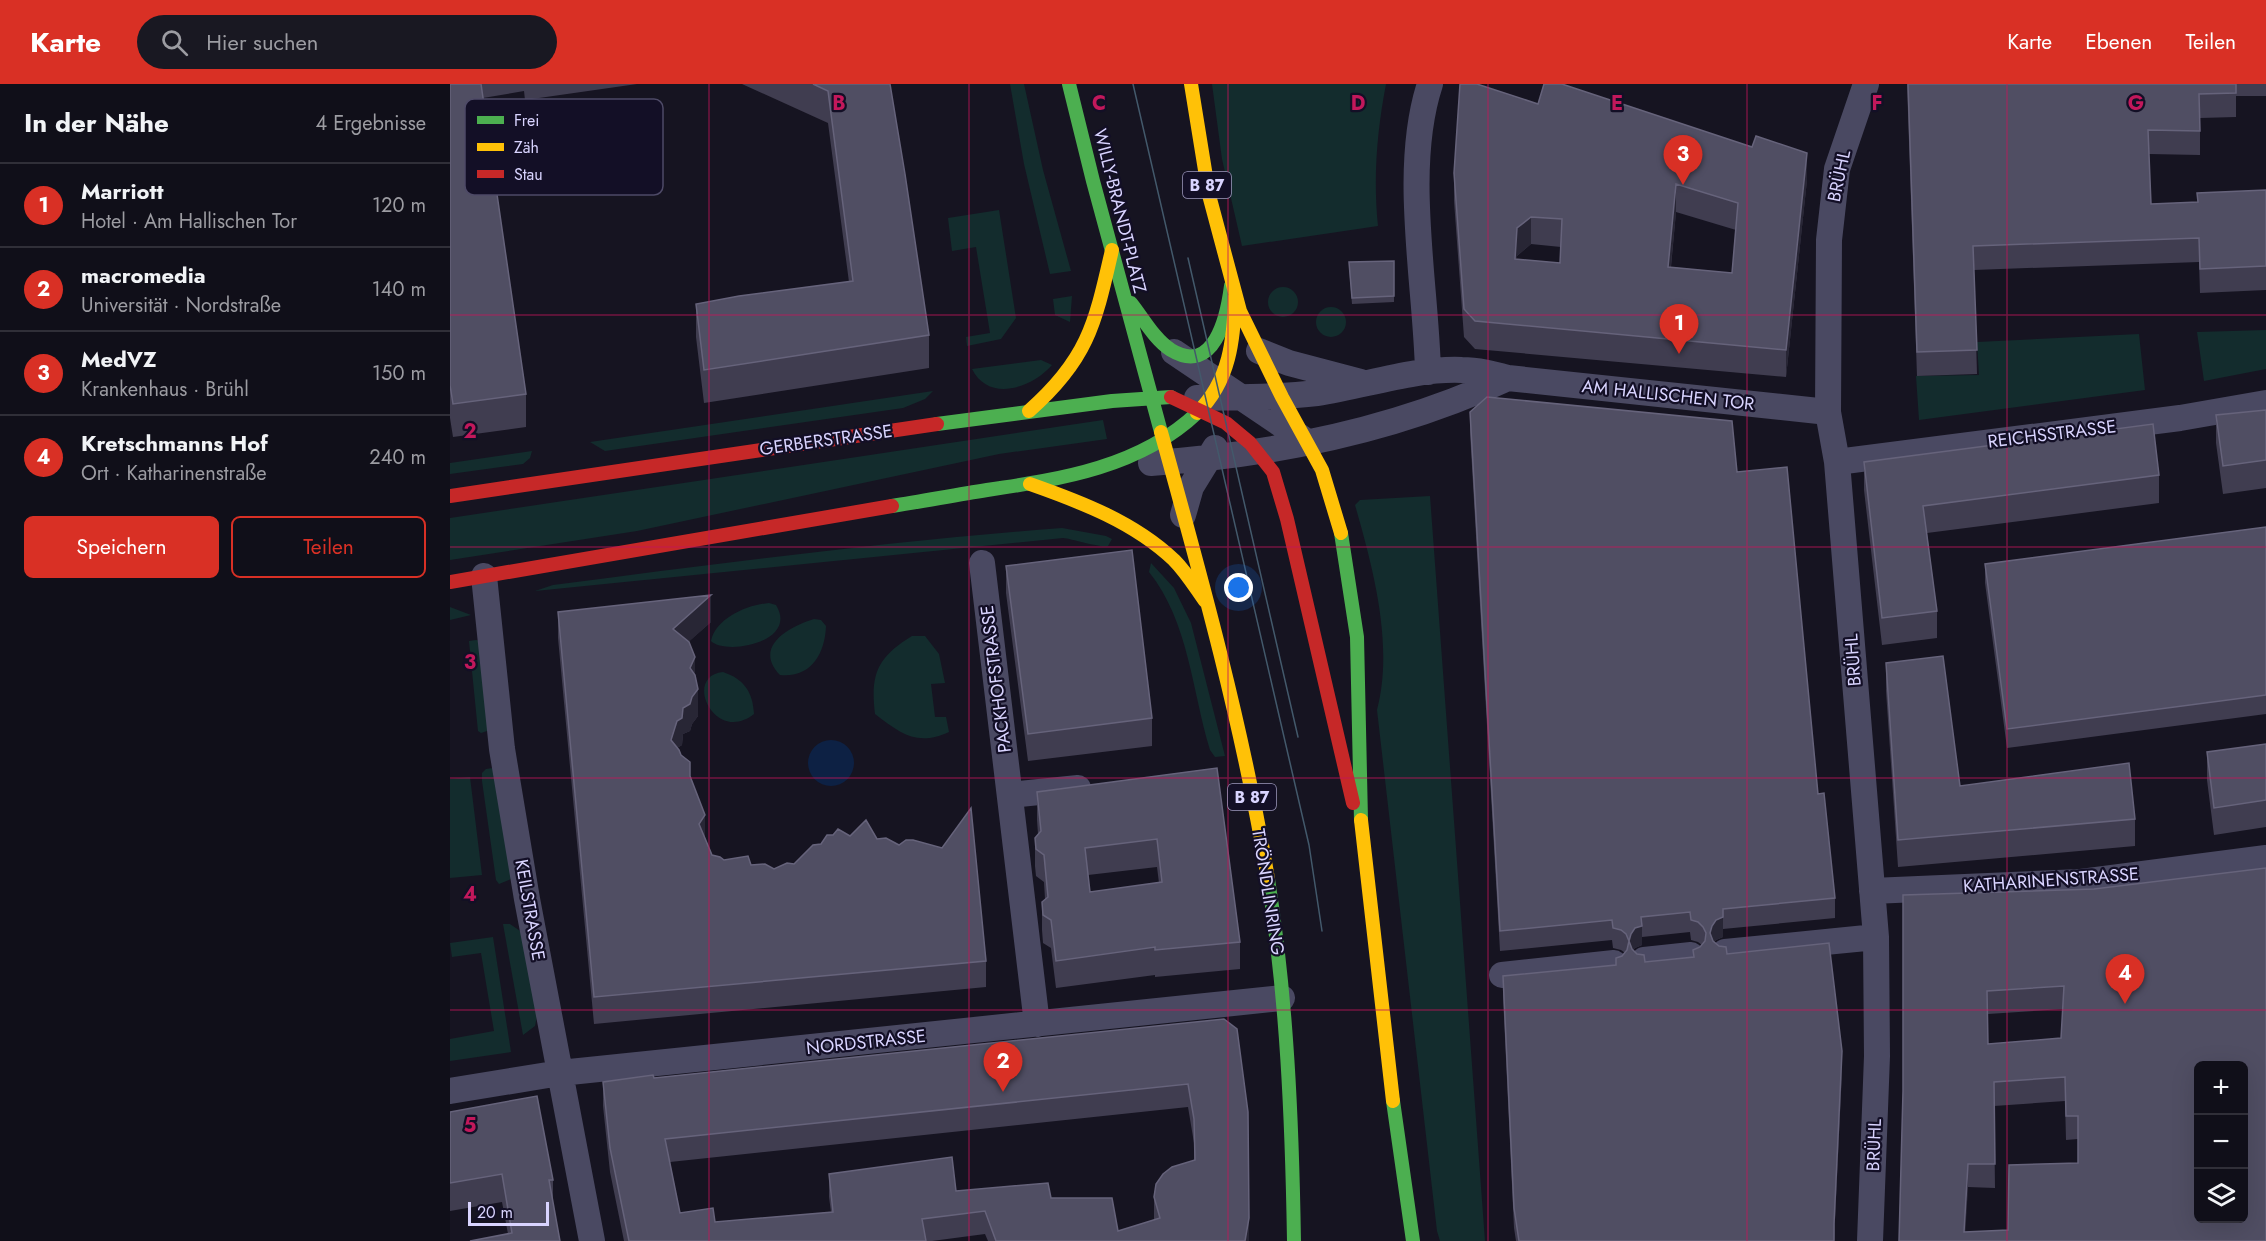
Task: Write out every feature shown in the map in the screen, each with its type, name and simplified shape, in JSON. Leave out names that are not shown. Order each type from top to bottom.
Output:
[{"type":"main road","name":"WILLY-BRANDT-PLATZ","points":[[1069,84],[1137,348],[1160,398]]},
{"type":"main road","name":"B 87","points":[[1191,84],[1209,195],[1233,289],[1258,351],[1269,404]]},
{"type":"main road","points":[[1029,411],[1056,388],[1082,353],[1098,312],[1112,250]]},
{"type":"main road","points":[[1122,292],[1171,350],[1184,355],[1196,355],[1214,344],[1220,335],[1228,314],[1233,289]]},
{"type":"main road","points":[[1165,452],[1211,397],[1226,373],[1232,348],[1233,289]]},
{"type":"main road","points":[[1211,397],[1237,439],[1273,472],[1282,498],[1361,835]]},
{"type":"main road","name":"B 87","points":[[1160,398],[1165,452],[1180,503]]},
{"type":"main road","name":"GERBERSTRASSE","points":[[450,496],[1029,411],[1160,398]]},
{"type":"main road","points":[[1308,442],[1322,470],[1335,508],[1347,562],[1357,637],[1361,835],[1395,1121],[1413,1241]]},
{"type":"main road","points":[[450,582],[1030,484],[1108,466]]},
{"type":"main road","points":[[1030,484],[1084,505],[1146,539],[1173,560],[1205,601]]},
{"type":"main road","name":"TRÖNDLINRING","points":[[1180,503],[1241,741],[1271,901],[1282,998],[1292,1128],[1294,1241]]},
{"type":"street","points":[[1428,372],[1417,194],[1422,121],[1430,84]]},
{"type":"street","name":"BRÜHL","points":[[1866,84],[1837,169],[1829,240],[1828,412],[1837,462],[1876,937],[1877,1056],[1870,1241]]},
{"type":"street","points":[[1171,350],[1211,397]]},
{"type":"street","name":"AM HALLISCHEN TOR","points":[[1258,351],[1289,363],[1367,383]]},
{"type":"street","name":"AM HALLISCHEN TOR","points":[[1269,404],[1428,372],[1474,370],[1508,378],[1828,412]]},
{"type":"street","points":[[1237,439],[1308,442],[1381,426],[1465,398],[1508,378]]},
{"type":"street","points":[[1160,398],[1211,397],[1269,404],[1308,442]]},
{"type":"street","name":"REICHSSTRASSE","points":[[1837,462],[2180,418],[2266,403]]},
{"type":"street","points":[[1180,503],[1207,458],[1237,439],[1269,404]]},
{"type":"street","points":[[1108,466],[1165,452],[1207,458]]},
{"type":"street","name":"PACKHOFSTRASSE","points":[[981,563],[1037,1024]]},
{"type":"street","name":"KEILSTRASSE","points":[[484,576],[502,749],[527,899],[592,1241]]},
{"type":"street","points":[[1010,795],[1102,785]]},
{"type":"street","name":"KATHARINENSTRASSE","points":[[1872,891],[2082,882],[2266,858]]},
{"type":"street","points":[[1725,952],[1876,937]]},
{"type":"street","points":[[1644,960],[1691,955]]},
{"type":"street","points":[[1502,975],[1614,963]]},
{"type":"street","name":"NORDSTRASSE","points":[[450,1091],[560,1073],[1282,998]]},
{"type":"green space","points":[[1010,84],[1024,84],[1043,170],[1071,271],[1050,274],[1024,164]]},
{"type":"green space","points":[[1212,84],[1386,84],[1377,155],[1378,226],[1242,246],[1222,159]]},
{"type":"green space","points":[[999,210],[1016,318],[1001,339],[967,346],[966,337],[990,333],[976,247],[952,251],[948,218]]},
{"type":"green space","points":[[1283,287],[1294,291],[1298,302],[1294,313],[1283,317],[1272,313],[1268,302],[1272,291]]},
{"type":"green space","points":[[1072,296],[1070,322],[1055,315],[1053,299]]},
{"type":"green space","points":[[1331,307],[1337,308],[1345,316],[1345,328],[1337,336],[1331,337],[1325,336],[1317,328],[1316,322],[1317,316],[1325,308]]},
{"type":"green space","points":[[2266,330],[2266,369],[2204,381],[2197,332]]},
{"type":"green space","points":[[2139,334],[2145,390],[1919,420],[1916,376],[1979,375],[1977,342]]},
{"type":"green space","points":[[1041,360],[1052,365],[1033,380],[1011,388],[1000,389],[989,386],[979,380],[972,369]]},
{"type":"green space","points":[[933,391],[925,399],[903,408],[605,451],[590,442]]},
{"type":"green space","points":[[1103,420],[1107,439],[999,454],[637,531],[450,560],[450,518]]},
{"type":"green space","points":[[532,451],[530,458],[523,464],[450,474],[450,463]]},
{"type":"green space","points":[[1430,496],[1485,1241],[1440,1241],[1437,1231],[1377,710],[1382,685],[1382,633],[1374,580],[1355,505],[1360,500]]},
{"type":"green space","points":[[1062,528],[1112,539],[1108,546],[1063,538],[535,591],[553,585],[808,553]]},
{"type":"green space","points":[[1151,563],[1174,588],[1191,623],[1225,756],[1215,757],[1210,750],[1181,635],[1173,613],[1149,572]]},
{"type":"green space","points":[[769,603],[776,605],[780,618],[778,628],[769,637],[744,646],[731,647],[711,641],[714,633],[726,619],[742,610]]},
{"type":"green space","points":[[450,607],[471,615],[450,620]]},
{"type":"green space","points":[[814,619],[821,620],[826,626],[819,655],[808,668],[800,673],[780,675],[770,656],[772,647],[777,640],[794,627]]},
{"type":"green space","points":[[912,636],[925,636],[939,654],[945,683],[931,684],[935,717],[946,717],[949,732],[938,736],[918,738],[909,736],[875,714],[874,687],[879,668],[891,651]]},
{"type":"green space","points":[[469,641],[481,641],[490,730],[481,733],[478,731]]},
{"type":"green space","points":[[723,672],[737,678],[746,687],[752,699],[754,714],[740,721],[727,721],[716,715],[708,706],[705,685],[711,676]]},
{"type":"green space","points":[[493,768],[513,874],[511,879],[499,884],[496,880],[482,781],[482,773],[486,769]]},
{"type":"green space","points":[[470,777],[482,875],[450,878],[450,779]]},
{"type":"green space","points":[[503,924],[510,924],[523,933],[537,1016],[535,1026],[523,1035]]},
{"type":"green space","points":[[493,937],[511,1052],[450,1061],[450,1039],[494,1031],[481,953],[452,957],[450,943]]},
{"type":"water","points":[[831,740],[847,747],[854,763],[847,779],[831,786],[815,779],[808,763],[815,747]]},
{"type":"building","points":[[450,84],[481,84],[483,99],[465,99],[465,195],[497,195],[526,394],[453,404],[450,385]]},
{"type":"building","points":[[813,84],[890,84],[929,335],[704,370],[696,304],[853,281],[828,91]]},
{"type":"building","points":[[1460,84],[1477,84],[1538,104],[1544,84],[1562,84],[1752,147],[1756,136],[1807,153],[1786,350],[1475,321],[1464,309],[1454,173]],"holes":[[[1676,184],[1738,203],[1732,273],[1668,267]],[[1531,217],[1562,219],[1560,263],[1515,259],[1517,228]]]},
{"type":"building","points":[[1908,84],[2236,84],[2236,93],[2199,94],[2200,131],[2148,130],[2151,204],[2198,202],[2197,193],[2266,190],[2266,266],[2200,269],[2199,238],[1973,246],[1977,350],[1917,352]]},
{"type":"building","points":[[1394,261],[1394,296],[1352,298],[1349,262]]},
{"type":"building","points":[[1487,397],[1732,421],[1737,472],[1787,467],[1818,794],[1824,793],[1835,898],[1723,909],[1723,917],[1716,920],[1710,933],[1713,941],[1719,946],[1726,947],[1727,954],[1829,943],[1842,1051],[1834,1241],[1519,1241],[1514,1208],[1503,976],[1616,965],[1616,958],[1622,956],[1627,950],[1629,941],[1626,934],[1613,928],[1612,920],[1500,931],[1470,412]],"holes":[[[1690,912],[1691,920],[1698,922],[1706,933],[1705,941],[1693,950],[1694,957],[1645,962],[1644,955],[1637,954],[1632,949],[1629,941],[1635,928],[1642,926],[1641,917]]]},
{"type":"building","points":[[2266,410],[2266,460],[2223,466],[2216,415]]},
{"type":"building","points":[[2153,424],[2159,475],[1923,506],[1937,611],[1882,618],[1864,462]]},
{"type":"building","points":[[2266,527],[2266,695],[2007,729],[1985,564]]},
{"type":"building","points":[[1132,550],[1152,718],[1028,734],[1006,566]]},
{"type":"building","points":[[711,595],[673,629],[689,642],[695,657],[690,668],[695,675],[698,689],[690,704],[683,708],[682,718],[677,721],[671,740],[681,755],[690,762],[690,776],[705,815],[699,824],[712,855],[724,860],[748,856],[751,865],[765,864],[774,869],[787,863],[794,864],[813,845],[821,844],[827,835],[833,835],[838,829],[850,836],[866,820],[877,839],[886,838],[899,845],[906,840],[913,840],[942,848],[971,808],[986,961],[594,997],[558,612]]},
{"type":"building","points":[[1943,656],[1960,786],[2129,763],[2135,819],[1898,840],[1886,663]]},
{"type":"building","points":[[2266,744],[2266,800],[2214,808],[2207,752]]},
{"type":"building","points":[[1217,768],[1240,942],[1155,950],[1155,947],[1056,961],[1051,920],[1043,915],[1042,902],[1048,897],[1044,855],[1036,849],[1035,838],[1041,831],[1037,792]],"holes":[[[1157,839],[1162,882],[1090,892],[1085,848]]]},
{"type":"building","points":[[2266,868],[2266,1241],[1899,1241],[1903,1091],[1903,895],[2094,889]],"holes":[[[2064,986],[2061,1038],[1988,1044],[1987,991]],[[2065,1077],[2066,1116],[2078,1116],[2078,1163],[2009,1165],[2008,1230],[1964,1232],[1968,1164],[1995,1164],[1994,1082]]]},
{"type":"building","points":[[1224,1019],[1237,1029],[1248,1112],[1249,1218],[1245,1241],[996,1241],[985,1211],[922,1219],[926,1241],[629,1241],[610,1148],[603,1082],[653,1075],[654,1078]],"holes":[[[1188,1084],[1194,1119],[1195,1160],[1172,1167],[1156,1184],[1154,1197],[1160,1218],[1118,1231],[1112,1198],[1051,1198],[1048,1183],[956,1191],[952,1157],[829,1174],[833,1212],[715,1222],[713,1208],[680,1213],[665,1139]]]},
{"type":"building","points":[[537,1096],[553,1180],[549,1180],[560,1241],[470,1241],[512,1233],[502,1174],[450,1183],[450,1112]]},
{"type":"tram line","points":[[1133,84],[1309,845],[1322,931]]},
{"type":"tram line","points":[[1188,258],[1298,737]]},
{"type":"traffic: fast","points":[[1069,84],[1161,432]]},
{"type":"traffic: fast","points":[[1131,303],[1154,334],[1171,350],[1186,356],[1198,355],[1208,349],[1222,327],[1231,286]]},
{"type":"traffic: fast","points":[[937,424],[1112,401],[1171,397]]},
{"type":"traffic: fast","points":[[892,506],[1043,481],[1099,468],[1151,446],[1175,431],[1197,413]]},
{"type":"traffic: fast","points":[[1341,533],[1357,637],[1361,820]]},
{"type":"traffic: fast","points":[[1268,879],[1284,1014],[1292,1150],[1294,1241]]},
{"type":"traffic: fast","points":[[1393,1101],[1413,1241]]},
{"type":"traffic: slow","points":[[1191,84],[1209,195],[1240,311],[1282,397],[1322,470],[1341,533]]},
{"type":"traffic: slow","points":[[1029,411],[1049,392],[1077,357],[1094,320],[1112,250]]},
{"type":"traffic: slow","points":[[1197,413],[1217,387],[1228,359],[1235,296]]},
{"type":"traffic: slow","points":[[1161,432],[1234,710],[1268,879]]},
{"type":"traffic: slow","points":[[1030,484],[1106,514],[1142,535],[1174,560],[1205,601]]},
{"type":"traffic: slow","points":[[1361,820],[1393,1101]]},
{"type":"traffic: jam","points":[[1171,397],[1226,423],[1250,443],[1273,472],[1287,519],[1353,803]]},
{"type":"traffic: jam","points":[[450,496],[937,424]]},
{"type":"traffic: jam","points":[[450,582],[892,506]]},
{"type":"place","name":"MedVZ","points":[[1683,185]]},
{"type":"place","name":"Marriott","points":[[1679,354]]},
{"type":"place","name":"Kretschmanns Hof","points":[[2125,1004]]},
{"type":"place","name":"macromedia","points":[[1003,1092]]}]
